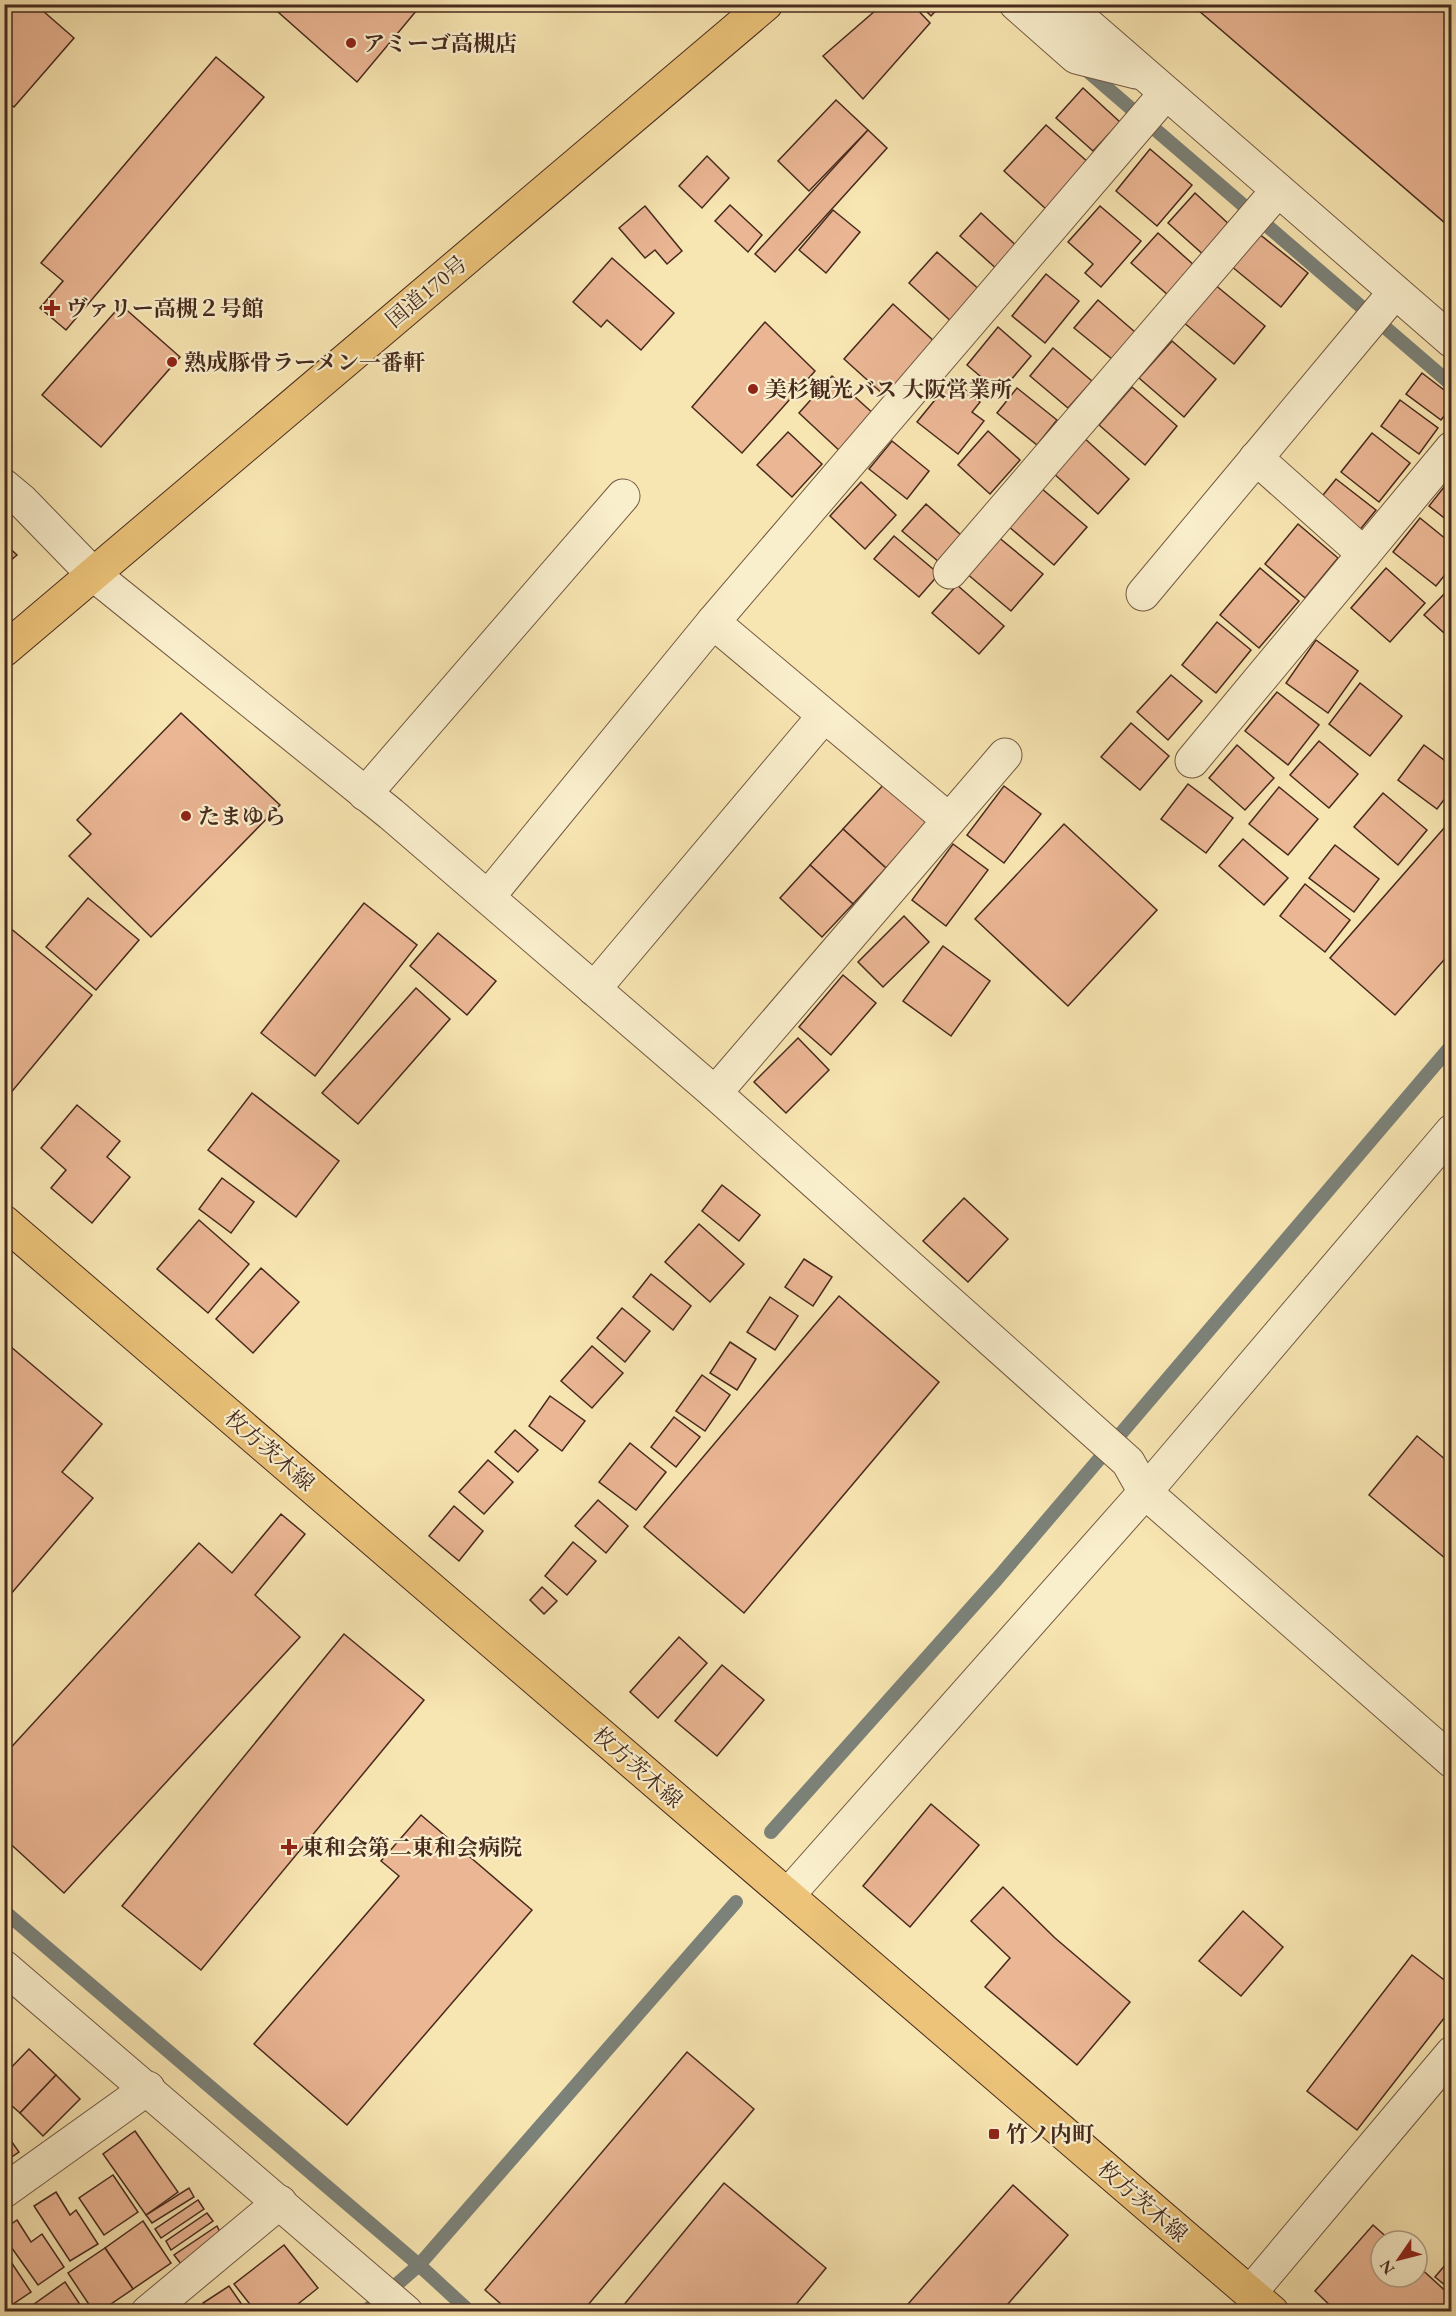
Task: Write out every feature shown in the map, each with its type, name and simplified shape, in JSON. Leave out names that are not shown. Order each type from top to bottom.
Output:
[{"type":"main road","name":"国道170号","points":[[4,650],[766,4]]},
{"type":"main road","name":"枚方茨木線","points":[[4,1222],[1261,2302]]},
{"type":"street","points":[[1016,4],[1076,57],[1155,83]]},
{"type":"street","points":[[1064,4],[1452,341]]},
{"type":"street","points":[[488,897],[1155,83]]},
{"type":"street","points":[[950,572],[1278,190]]},
{"type":"street","points":[[1143,594],[1395,292]]},
{"type":"street","points":[[1192,761],[1452,448]]},
{"type":"street","points":[[1256,458],[1364,554]]},
{"type":"street","points":[[4,486],[22,501],[93,574],[365,794],[716,1093],[1128,1462],[1145,1492],[1452,1761]]},
{"type":"street","points":[[365,794],[624,496]]},
{"type":"street","points":[[713,622],[949,820]]},
{"type":"street","points":[[594,989],[824,717]]},
{"type":"street","points":[[716,1093],[1005,755]]},
{"type":"street","points":[[788,1895],[1145,1492],[1452,1131]]},
{"type":"street","points":[[4,1967],[148,2088],[406,2312]]},
{"type":"street","points":[[1261,2302],[1452,2053]]},
{"type":"street","points":[[4,2191],[148,2088]]},
{"type":"street","points":[[148,2311],[280,2202]]},
{"type":"building","points":[[4,4],[35,4],[74,38],[14,107],[4,99]]},
{"type":"building","name":"アミーゴ高槻店","points":[[269,4],[422,4],[357,82]]},
{"type":"building","points":[[883,4],[912,4],[930,23],[863,99],[823,56]]},
{"type":"building","points":[[919,4],[942,4],[931,16]]},
{"type":"building","points":[[1191,4],[1452,4],[1452,229]]},
{"type":"building","points":[[216,57],[264,97],[66,330],[40,308],[63,281],[41,263]]},
{"type":"building","points":[[1083,88],[1120,122],[1093,151],[1056,118]]},
{"type":"building","points":[[836,100],[868,130],[809,191],[778,161]]},
{"type":"building","points":[[1046,125],[1089,163],[1046,209],[1004,171]]},
{"type":"building","points":[[868,130],[887,148],[775,272],[755,254]]},
{"type":"building","points":[[1150,149],[1192,185],[1157,226],[1116,191]]},
{"type":"building","points":[[707,156],[729,178],[702,208],[679,186]]},
{"type":"building","points":[[1195,193],[1231,226],[1205,256],[1168,223]]},
{"type":"building","points":[[730,205],[762,235],[748,252],[715,221]]},
{"type":"building","points":[[645,206],[682,251],[667,264],[655,250],[645,258],[619,228]]},
{"type":"building","points":[[1100,206],[1141,241],[1101,287],[1085,273],[1093,264],[1068,242]]},
{"type":"building","points":[[833,210],[860,232],[826,273],[799,250]]},
{"type":"building","points":[[981,213],[1020,249],[999,271],[960,236]]},
{"type":"building","points":[[1158,233],[1195,266],[1168,295],[1131,263]]},
{"type":"building","points":[[1258,233],[1308,273],[1281,307],[1231,266]]},
{"type":"building","points":[[937,252],[982,292],[954,324],[909,283]]},
{"type":"building","points":[[612,258],[674,313],[641,350],[607,320],[601,327],[573,302]]},
{"type":"building","points":[[1046,274],[1079,301],[1045,343],[1012,316]]},
{"type":"building","points":[[1214,284],[1265,326],[1234,364],[1183,322]]},
{"type":"building","points":[[1098,300],[1135,332],[1112,359],[1074,328]]},
{"type":"building","points":[[893,304],[935,342],[885,396],[844,359]]},
{"type":"building","points":[[121,305],[180,357],[101,447],[42,395]]},
{"type":"building","name":"美杉観光バス 大阪営業所","points":[[765,322],[815,371],[742,453],[692,407]]},
{"type":"building","points":[[998,327],[1031,356],[1000,393],[967,365]]},
{"type":"building","points":[[1172,341],[1216,379],[1184,417],[1139,378]]},
{"type":"building","points":[[1053,348],[1092,381],[1068,408],[1030,376]]},
{"type":"building","points":[[1422,373],[1452,396],[1452,406],[1441,420],[1406,394]]},
{"type":"building","points":[[832,376],[876,416],[842,453],[799,413]]},
{"type":"building","points":[[952,379],[980,402],[972,412],[984,421],[958,454],[917,422]]},
{"type":"building","points":[[1132,387],[1177,426],[1145,465],[1099,425]]},
{"type":"building","points":[[1017,388],[1057,420],[1037,445],[997,413]]},
{"type":"building","points":[[1400,400],[1438,428],[1419,454],[1381,426]]},
{"type":"building","points":[[988,431],[1020,460],[990,494],[958,465]]},
{"type":"building","points":[[788,432],[822,464],[792,497],[757,465]]},
{"type":"building","points":[[1372,433],[1410,463],[1379,502],[1341,472]]},
{"type":"building","points":[[1082,436],[1129,479],[1098,514],[1051,471]]},
{"type":"building","points":[[892,441],[929,471],[907,499],[869,469]]},
{"type":"building","points":[[1452,477],[1452,524],[1429,506]]},
{"type":"building","points":[[1336,479],[1376,510],[1354,537],[1315,505]]},
{"type":"building","points":[[861,482],[896,515],[865,549],[830,516]]},
{"type":"building","points":[[1041,488],[1087,527],[1054,565],[1008,526]]},
{"type":"building","points":[[926,504],[961,535],[939,562],[902,531]]},
{"type":"building","points":[[1420,518],[1452,544],[1452,566],[1436,586],[1393,552]]},
{"type":"building","points":[[1298,524],[1338,558],[1305,598],[1265,564]]},
{"type":"building","points":[[894,536],[939,574],[919,597],[874,559]]},
{"type":"building","points":[[997,536],[1043,574],[1011,611],[966,573]]},
{"type":"building","points":[[4,543],[17,555],[4,566]]},
{"type":"building","points":[[1260,568],[1299,601],[1259,648],[1220,615]]},
{"type":"building","points":[[1386,568],[1425,603],[1390,642],[1351,608]]},
{"type":"building","points":[[957,585],[1004,626],[979,654],[932,613]]},
{"type":"building","points":[[1446,592],[1452,597],[1452,640],[1424,615]]},
{"type":"building","points":[[1217,622],[1251,650],[1216,693],[1182,665]]},
{"type":"building","points":[[1316,640],[1358,671],[1328,713],[1286,683]]},
{"type":"building","points":[[1171,675],[1202,701],[1168,740],[1137,712]]},
{"type":"building","points":[[1360,683],[1402,716],[1370,756],[1329,724]]},
{"type":"building","points":[[1277,692],[1319,725],[1288,765],[1245,731]]},
{"type":"building","points":[[181,713],[280,805],[151,937],[69,856],[91,834],[77,820]]},
{"type":"building","points":[[1131,723],[1169,756],[1140,790],[1101,757]]},
{"type":"building","points":[[1319,741],[1358,774],[1329,808],[1290,775]]},
{"type":"building","points":[[1237,745],[1274,778],[1245,810],[1209,778]]},
{"type":"building","points":[[1424,745],[1452,766],[1452,789],[1437,809],[1398,780]]},
{"type":"building","points":[[885,783],[928,822],[886,868],[843,829]]},
{"type":"building","points":[[1188,784],[1233,818],[1206,853],[1161,819]]},
{"type":"building","points":[[1004,786],[1041,814],[1004,863],[967,835]]},
{"type":"building","points":[[1279,787],[1318,819],[1288,855],[1249,824]]},
{"type":"building","points":[[1383,793],[1427,830],[1398,865],[1354,827]]},
{"type":"building","points":[[1452,819],[1452,951],[1395,1015],[1330,958]]},
{"type":"building","points":[[1064,824],[1157,910],[1068,1006],[975,919]]},
{"type":"building","points":[[843,829],[886,868],[853,904],[810,865]]},
{"type":"building","points":[[1243,839],[1288,878],[1264,905],[1219,866]]},
{"type":"building","points":[[953,844],[988,870],[946,926],[912,900]]},
{"type":"building","points":[[1335,845],[1379,879],[1354,912],[1309,878]]},
{"type":"building","points":[[810,865],[853,904],[822,937],[780,898]]},
{"type":"building","points":[[1305,884],[1350,920],[1325,952],[1280,916]]},
{"type":"building","points":[[88,898],[139,940],[96,990],[46,947]]},
{"type":"building","points":[[364,903],[417,945],[315,1076],[261,1033]]},
{"type":"building","points":[[904,916],[929,942],[883,987],[858,962]]},
{"type":"building","points":[[4,923],[92,995],[4,1101]]},
{"type":"building","points":[[438,933],[496,981],[467,1015],[410,966]]},
{"type":"building","points":[[943,946],[990,981],[951,1036],[903,1001]]},
{"type":"building","points":[[843,975],[876,1003],[831,1055],[799,1027]]},
{"type":"building","points":[[416,988],[450,1019],[358,1124],[322,1093]]},
{"type":"building","points":[[798,1038],[829,1070],[786,1113],[754,1082]]},
{"type":"building","points":[[252,1093],[339,1161],[296,1217],[208,1150]]},
{"type":"building","points":[[77,1105],[120,1141],[107,1157],[130,1177],[92,1223],[51,1188],[66,1170],[41,1148]]},
{"type":"building","points":[[222,1178],[254,1202],[231,1233],[199,1209]]},
{"type":"building","points":[[722,1185],[760,1215],[739,1241],[702,1211]]},
{"type":"building","points":[[964,1198],[1008,1239],[968,1282],[923,1241]]},
{"type":"building","points":[[199,1220],[249,1264],[208,1313],[157,1269]]},
{"type":"building","points":[[699,1224],[744,1264],[710,1302],[665,1262]]},
{"type":"building","points":[[804,1259],[832,1277],[813,1306],[785,1287]]},
{"type":"building","points":[[261,1268],[299,1302],[253,1353],[216,1319]]},
{"type":"building","points":[[651,1274],[691,1306],[673,1330],[633,1297]]},
{"type":"building","points":[[839,1296],[939,1382],[744,1613],[644,1527]]},
{"type":"building","points":[[770,1297],[798,1316],[775,1350],[747,1332]]},
{"type":"building","points":[[622,1308],[650,1331],[625,1362],[597,1338]]},
{"type":"building","points":[[4,1341],[102,1424],[62,1472],[93,1498],[4,1602]]},
{"type":"building","points":[[730,1342],[756,1359],[737,1390],[710,1373]]},
{"type":"building","points":[[592,1346],[623,1373],[592,1408],[561,1381]]},
{"type":"building","points":[[702,1375],[730,1395],[705,1431],[676,1411]]},
{"type":"building","points":[[550,1396],[585,1421],[562,1451],[529,1426]]},
{"type":"building","points":[[674,1417],[700,1437],[676,1467],[651,1447]]},
{"type":"building","points":[[515,1430],[538,1450],[518,1472],[495,1452]]},
{"type":"building","points":[[1417,1436],[1452,1465],[1452,1564],[1369,1495]]},
{"type":"building","points":[[630,1443],[666,1472],[636,1510],[599,1482]]},
{"type":"building","points":[[488,1460],[513,1482],[484,1514],[459,1492]]},
{"type":"building","points":[[598,1500],[628,1526],[606,1553],[575,1526]]},
{"type":"building","points":[[454,1506],[483,1531],[459,1561],[429,1536]]},
{"type":"building","points":[[281,1514],[305,1534],[255,1595],[300,1637],[64,1893],[4,1838],[4,1755],[199,1543],[232,1573]]},
{"type":"building","points":[[573,1542],[596,1561],[567,1595],[545,1576]]},
{"type":"building","points":[[542,1587],[557,1601],[544,1614],[530,1600]]},
{"type":"building","points":[[344,1634],[424,1700],[201,1970],[122,1906]]},
{"type":"building","points":[[679,1637],[707,1663],[658,1718],[630,1692]]},
{"type":"building","points":[[722,1665],[764,1700],[717,1756],[675,1721]]},
{"type":"building","points":[[931,1804],[979,1845],[910,1927],[863,1886]]},
{"type":"building","points":[[421,1815],[532,1910],[347,2125],[254,2044],[399,1876],[381,1861]]},
{"type":"building","points":[[1003,1887],[1055,1938],[1130,2002],[1077,2065],[985,1987],[1010,1958],[971,1921]]},
{"type":"building","points":[[1243,1911],[1283,1947],[1241,1996],[1199,1961]]},
{"type":"building","points":[[1412,1955],[1452,1986],[1452,2008],[1357,2130],[1307,2091]]},
{"type":"building","points":[[29,2049],[56,2075],[20,2113],[4,2099],[4,2075]]},
{"type":"building","points":[[687,2052],[754,2109],[582,2312],[510,2312],[485,2290]]},
{"type":"building","points":[[56,2075],[80,2099],[43,2136],[20,2113]]},
{"type":"building","points":[[4,2131],[19,2152],[4,2162]]},
{"type":"building","points":[[135,2131],[178,2192],[146,2215],[103,2154]]},
{"type":"building","points":[[113,2175],[138,2212],[104,2235],[79,2198]]},
{"type":"building","points":[[724,2183],[826,2268],[790,2312],[618,2312]]},
{"type":"building","points":[[1013,2185],[1068,2235],[1001,2312],[901,2312]]},
{"type":"building","points":[[189,2188],[194,2197],[152,2223],[146,2215]]},
{"type":"building","points":[[56,2192],[70,2215],[76,2210],[98,2244],[70,2261],[34,2206]]},
{"type":"building","points":[[198,2200],[204,2209],[161,2238],[155,2229]]},
{"type":"building","points":[[207,2213],[213,2221],[171,2250],[166,2241]]},
{"type":"building","points":[[17,2220],[31,2242],[42,2234],[64,2267],[38,2285],[4,2237],[4,2229]]},
{"type":"building","points":[[143,2221],[171,2263],[133,2289],[105,2248]]},
{"type":"building","points":[[217,2226],[222,2236],[181,2264],[174,2255]]},
{"type":"building","points":[[1369,2230],[1369,2289],[1429,2289],[1429,2276],[1451,2296],[1437,2312],[1337,2312],[1315,2291]]},
{"type":"building","points":[[284,2245],[318,2288],[288,2312],[256,2312],[234,2284]]},
{"type":"building","points":[[105,2248],[133,2289],[99,2312],[94,2312],[68,2273]]},
{"type":"building","points":[[7,2256],[31,2292],[4,2310],[4,2257]]},
{"type":"building","points":[[1452,2257],[1452,2291],[1435,2277]]},
{"type":"building","points":[[65,2282],[85,2312],[23,2312]]},
{"type":"building","points":[[229,2286],[247,2312],[209,2312],[203,2303]]},
{"type":"waterway","points":[[1084,68],[1452,385]]},
{"type":"waterway","points":[[771,1832],[997,1579],[1452,1045]]},
{"type":"waterway","points":[[365,2312],[419,2265],[736,1902]]},
{"type":"waterway","points":[[4,1911],[419,2265],[470,2312]]},
{"type":"place","name":"アミーゴ高槻店","points":[[351,43]]},
{"type":"place","name":"ヴァリー高槻２号館","points":[[52,308]]},
{"type":"place","name":"熟成豚骨ラーメン一番軒","points":[[172,362]]},
{"type":"place","name":"美杉観光バス 大阪営業所","points":[[753,389]]},
{"type":"place","name":"たまゆら","points":[[186,816]]},
{"type":"place","name":"東和会第二東和会病院","points":[[289,1847]]},
{"type":"place","name":"竹ノ内町","points":[[994,2134]]}]
